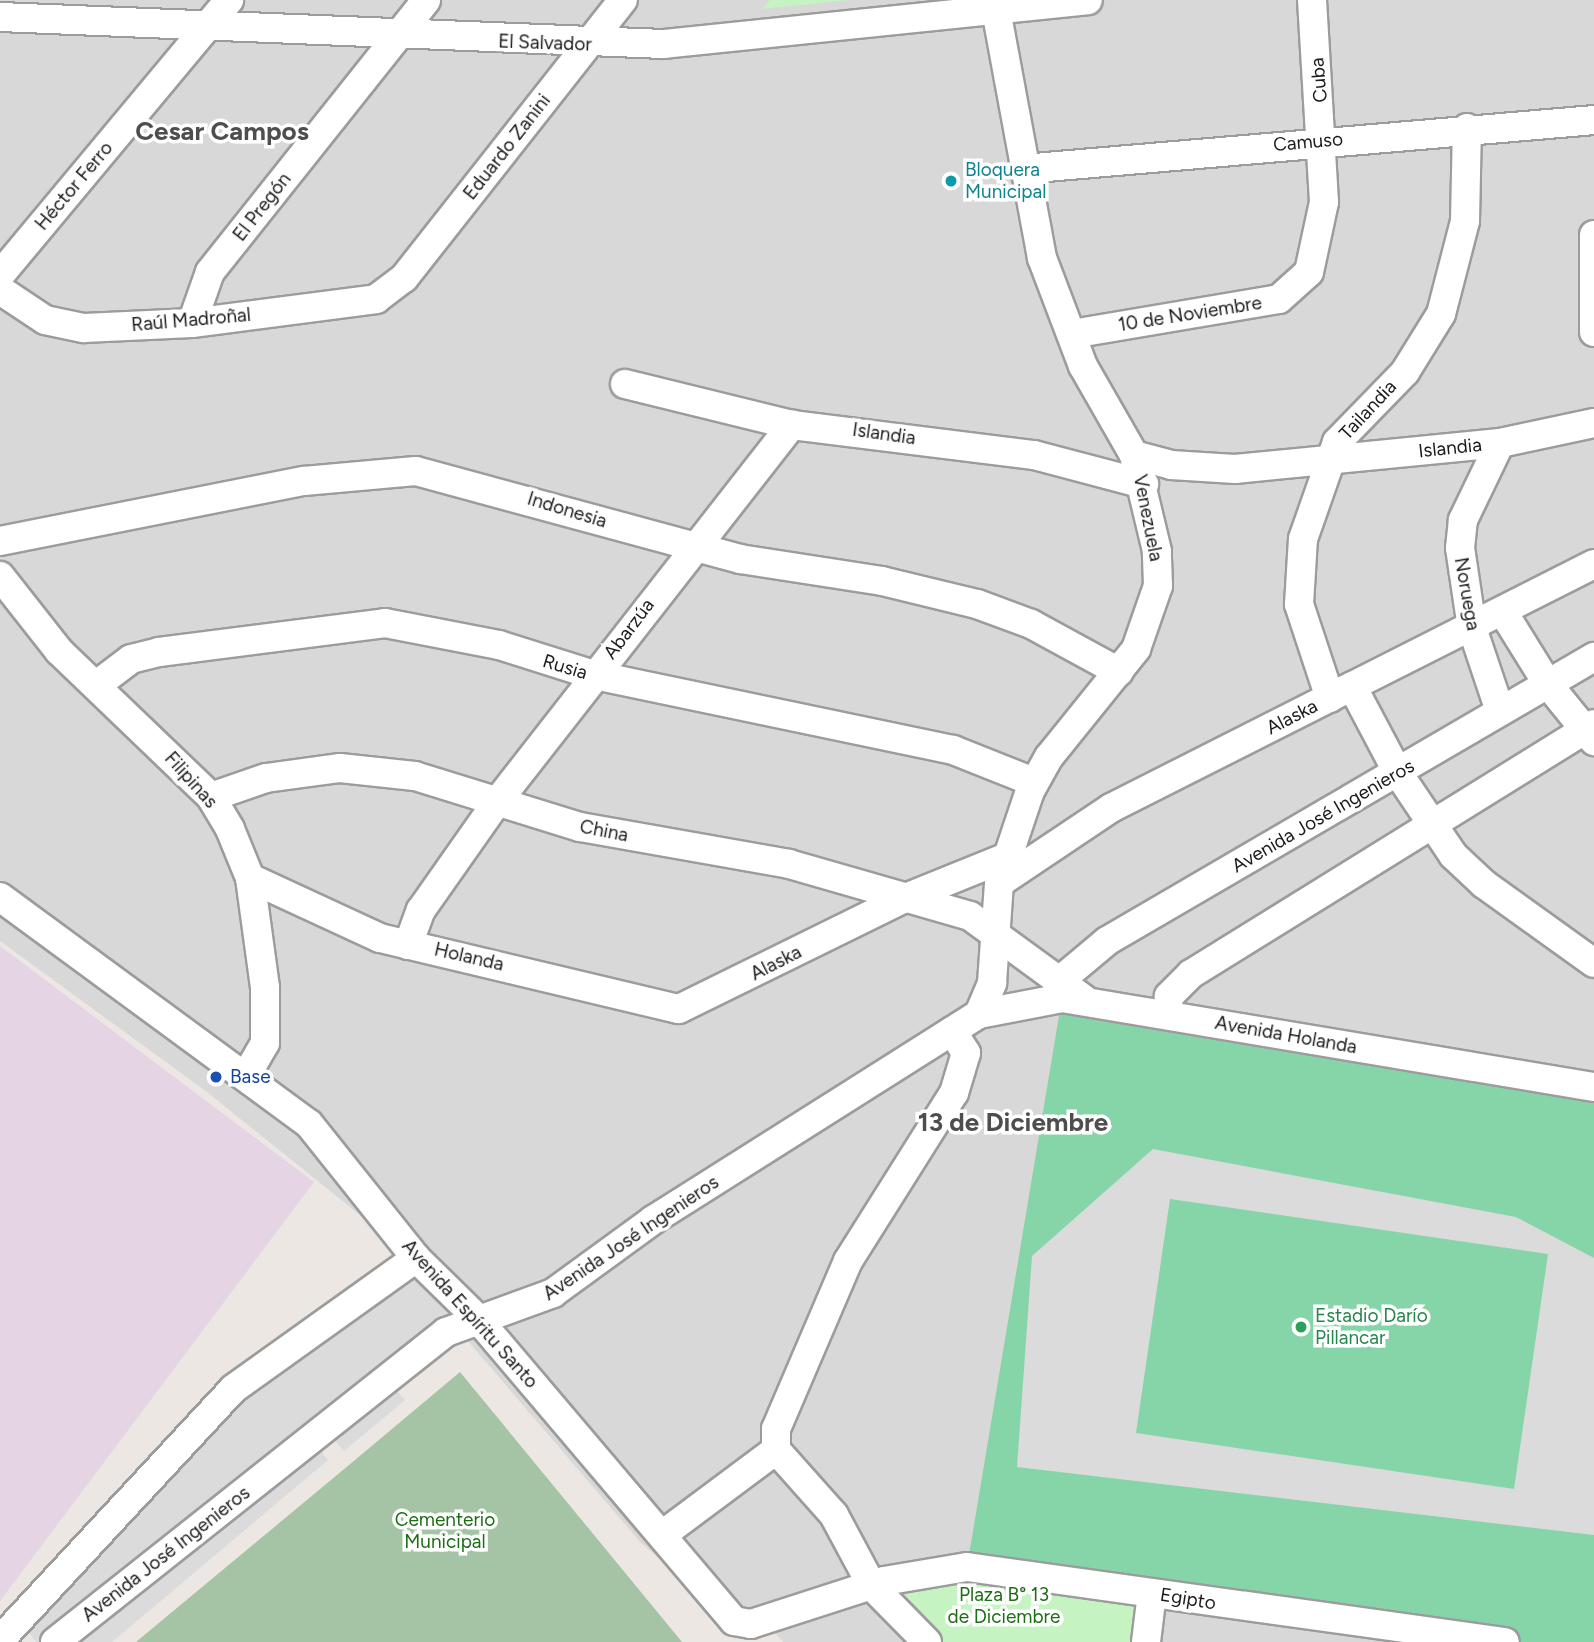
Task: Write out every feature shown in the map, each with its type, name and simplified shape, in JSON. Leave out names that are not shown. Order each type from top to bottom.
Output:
[{"type":"street","name":"Héctor Ferro","points":[[0,275],[229,0]]},
{"type":"street","name":"El Pregón","points":[[192,323],[211,272],[426,0]]},
{"type":"street","name":"Eduardo Zanini","points":[[390,292],[623,0]]},
{"type":"street","name":"El Salvador","points":[[8,15],[206,29],[396,38],[587,45],[664,44],[994,4],[1088,0]]},
{"type":"street","name":"Cuba","points":[[1312,0],[1325,140],[1318,243]]},
{"type":"street","name":"Venezuela","points":[[979,1014],[992,983],[1003,870],[1034,782],[1119,672],[1150,619],[1158,586],[1144,484],[1134,455],[1099,399],[1050,288],[1023,169],[994,4]]},
{"type":"street","name":"Camuso","points":[[1023,169],[1325,140],[1594,120]]},
{"type":"street","name":"Tailandia","points":[[1467,128],[1465,221],[1441,314],[1424,346],[1352,424],[1328,460],[1297,572],[1299,604],[1341,692],[1398,773],[1432,829],[1484,884],[1594,963]]},
{"type":"street","points":[[1594,235],[1594,332]]},
{"type":"street","name":"10 de Noviembre","points":[[1072,334],[1279,299],[1309,272],[1318,243]]},
{"type":"street","name":"Raúl Madroñal","points":[[0,290],[66,327],[192,323],[390,292]]},
{"type":"street","name":"Islandia","points":[[625,384],[792,425],[1034,455],[1144,484]]},
{"type":"street","name":"Islandia","points":[[1134,455],[1171,465],[1235,469],[1500,443],[1594,423]]},
{"type":"street","name":"Abarzúa","points":[[408,945],[421,910],[497,802],[691,547],[792,425]]},
{"type":"street","name":"Noruega","points":[[1499,708],[1472,628],[1461,574],[1463,520],[1500,443]]},
{"type":"street","name":"Indonesia","points":[[0,541],[381,470],[459,480],[691,547],[976,604],[1031,624],[1119,672]]},
{"type":"street","name":"Alaska","points":[[698,1003],[903,899],[1003,870],[1111,808],[1472,628],[1594,564]]},
{"type":"street","name":"Filipinas","points":[[0,576],[35,625],[211,797],[250,878],[266,1018],[265,1043],[245,1077]]},
{"type":"street","name":"Noruega","points":[[1503,612],[1547,683],[1591,732]]},
{"type":"street","name":"Rusia","points":[[98,684],[131,659],[159,652],[385,623],[499,645],[594,676],[953,750],[1034,782]]},
{"type":"street","name":"Avenida José Ingenieros","points":[[1057,983],[1107,941],[1398,773],[1499,708],[1594,657]]},
{"type":"street","points":[[1167,1015],[1169,996],[1191,974],[1591,732]]},
{"type":"street","name":"China","points":[[211,797],[266,778],[375,768],[580,827],[789,864],[903,899],[970,916],[995,931],[1014,954],[1091,1003]]},
{"type":"street","name":"Holanda","points":[[250,878],[285,889],[350,927],[408,945],[652,1005],[698,1003]]},
{"type":"street","name":"Avenida Espíritu Santo","points":[[0,897],[245,1077],[338,1155],[416,1258],[477,1318],[734,1621],[751,1623],[872,1586]]},
{"type":"street","name":"Avenida Holanda","points":[[979,1014],[1024,1001],[1091,1003],[1594,1087]]},
{"type":"street","name":"Avenida José Ingenieros","points":[[55,1642],[446,1332],[477,1318],[553,1293],[653,1220],[979,1014]]},
{"type":"street","points":[[927,1642],[872,1586],[834,1515],[776,1450],[776,1429],[848,1261],[959,1080],[966,1053],[952,1031]]},
{"type":"street","points":[[0,1640],[233,1389],[416,1258]]},
{"type":"street","points":[[662,1535],[776,1450]]},
{"type":"street","name":"Egipto","points":[[872,1586],[967,1567],[1152,1593],[1305,1630],[1505,1642]]},
{"type":"street","points":[[1146,1642],[1152,1593]]},
{"type":"shaded area","points":[[0,0],[1594,0],[1594,1642],[783,1642],[769,1626],[734,1621],[641,1543],[360,1215],[207,1092],[0,941]]},
{"type":"shaded area","points":[[0,946],[314,1182],[0,1601]]},
{"type":"shaded area","points":[[1153,1149],[1516,1217],[1594,1258],[1594,1535],[1017,1467],[1032,1256]],"holes":[[[1170,1199],[1548,1254],[1514,1489],[1136,1433]]]},
{"type":"shaded area","points":[[416,1258],[477,1318],[387,1379],[405,1400],[344,1451],[325,1429],[311,1440],[328,1460],[112,1642],[83,1642],[72,1629],[55,1642],[36,1642],[20,1621],[196,1428]]},
{"type":"green space","points":[[770,0],[849,0],[762,9]]},
{"type":"green space","name":"Estadio Darío Pillancar","points":[[1062,998],[1594,1087],[1594,1642],[1505,1642],[967,1567]]},
{"type":"green space","name":"Cementerio Municipal","points":[[460,1372],[682,1642],[136,1642],[349,1465]]},
{"type":"green space","name":"Plaza B° 13 de Diciembre","points":[[926,1573],[1151,1593],[1146,1642],[927,1642],[884,1581]]},
{"type":"place","name":"Bloquera Municipal","points":[[951,181]]},
{"type":"place","name":"Base","points":[[216,1077]]},
{"type":"place","name":"Estadio Darío Pillancar","points":[[1301,1327]]},
{"type":"district","name":"Cesar Campos","points":[[222,132]]},
{"type":"district","name":"13 de Diciembre","points":[[1013,1123]]}]
